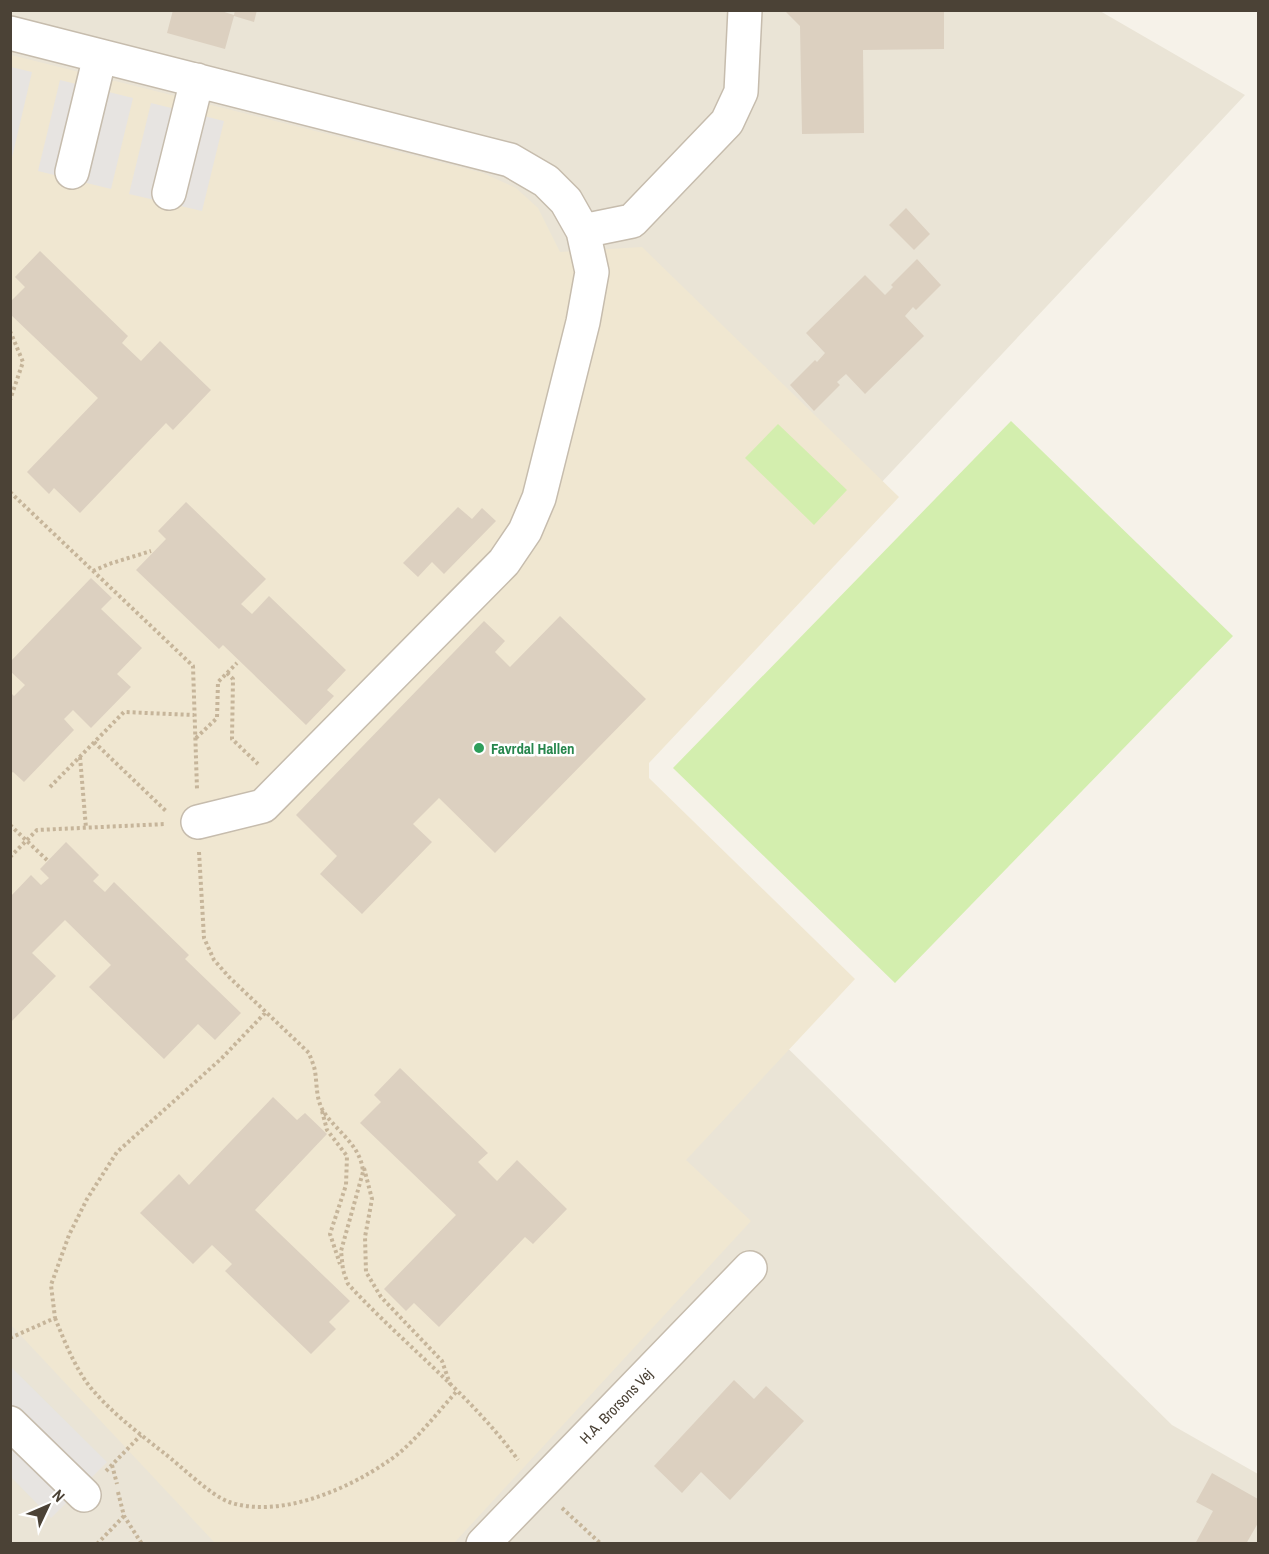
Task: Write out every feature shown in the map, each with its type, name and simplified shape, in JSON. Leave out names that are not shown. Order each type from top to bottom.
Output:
[{"type":"street","points":[[583,231],[632,221],[727,122],[741,92],[745,10]]},
{"type":"street","points":[[10,33],[510,160],[546,181],[566,201],[583,231],[592,273],[583,322],[539,498],[525,531],[504,562],[263,806],[188,823]]},
{"type":"street","points":[[72,172],[100,56]]},
{"type":"street","points":[[169,193],[197,80]]},
{"type":"street","name":"H.A. Brorsons Vej","points":[[483,1544],[750,1268]]},
{"type":"street","points":[[10,1423],[84,1494]]},
{"type":"path","points":[[10,331],[22,362],[10,400]]},
{"type":"path","points":[[10,492],[193,666],[195,739],[188,823],[204,938],[214,960],[309,1053],[315,1068],[317,1094],[327,1130],[347,1156],[346,1185],[330,1234],[348,1284],[458,1391],[500,1436],[538,1486],[601,1544]]},
{"type":"path","points":[[93,571],[151,551]]},
{"type":"path","points":[[195,739],[217,718],[218,682],[237,663]]},
{"type":"path","points":[[227,673],[233,679],[232,739],[282,787]]},
{"type":"path","points":[[50,786],[124,712],[194,715]]},
{"type":"path","points":[[94,742],[188,823]]},
{"type":"path","points":[[80,756],[86,828]]},
{"type":"path","points":[[10,857],[37,830],[188,823]]},
{"type":"path","points":[[10,825],[48,861]]},
{"type":"path","points":[[266,1012],[222,1058],[117,1152],[87,1199],[51,1284],[55,1318],[69,1351],[87,1383],[141,1435],[227,1501],[245,1506],[275,1506],[305,1500],[342,1488],[388,1462],[458,1391]]},
{"type":"path","points":[[321,1108],[362,1159],[372,1199],[365,1237],[366,1272],[381,1297],[442,1361],[450,1384]]},
{"type":"path","points":[[343,1270],[341,1251],[363,1172],[362,1159]]},
{"type":"path","points":[[10,1338],[55,1318]]},
{"type":"path","points":[[84,1494],[141,1435]]},
{"type":"path","points":[[112,1465],[124,1516],[142,1544]]},
{"type":"path","points":[[97,1544],[124,1516]]},
{"type":"shaded area","points":[[11,11],[1100,11],[1245,95],[560,825],[1172,1425],[1258,1474],[1258,1543],[11,1544]]},
{"type":"shaded area","points":[[11,55],[483,173],[516,188],[538,208],[560,252],[642,247],[899,497],[649,763],[649,778],[855,979],[686,1160],[751,1221],[454,1543],[215,1543],[11,1325]]},
{"type":"shaded area","points":[[10,67],[32,72],[11,162]]},
{"type":"shaded area","points":[[60,80],[133,98],[111,189],[38,171]]},
{"type":"shaded area","points":[[151,103],[224,121],[202,211],[129,194]]},
{"type":"shaded area","points":[[10,1366],[107,1462],[51,1518],[11,1477]]},
{"type":"green space","points":[[1011,421],[1233,636],[895,983],[673,768]]},
{"type":"green space","points":[[778,424],[847,490],[814,525],[745,458]]},
{"type":"building","points":[[173,10],[218,10],[234,15],[235,10],[257,10],[254,22],[234,16],[225,49],[167,33]]},
{"type":"building","points":[[788,10],[944,10],[944,49],[863,50],[864,133],[802,134],[800,26],[786,12]]},
{"type":"building","points":[[906,208],[930,234],[914,250],[889,225]]},
{"type":"building","points":[[40,251],[128,336],[122,343],[141,361],[160,341],[211,390],[173,430],[166,423],[80,513],[54,488],[49,494],[27,472],[98,398],[10,314],[10,302],[25,287],[15,277]]},
{"type":"building","points":[[917,259],[941,285],[916,310],[913,307],[905,316],[924,336],[865,394],[846,374],[837,382],[840,385],[814,411],[790,385],[825,353],[806,333],[865,275],[885,295],[893,287],[891,285]]},
{"type":"building","points":[[186,502],[266,579],[241,604],[252,614],[269,596],[346,670],[327,690],[334,696],[306,725],[223,645],[219,649],[136,570],[166,539],[158,531]]},
{"type":"building","points":[[458,507],[472,519],[482,508],[496,521],[444,574],[432,562],[418,577],[403,563]]},
{"type":"building","points":[[91,578],[112,598],[101,609],[142,648],[117,674],[131,687],[91,728],[73,710],[64,719],[74,730],[24,782],[13,772],[10,774],[10,692],[14,696],[25,685],[10,671],[10,662]]},
{"type":"building","name":"Favrdal Hallen","points":[[560,616],[646,699],[495,853],[439,798],[413,824],[432,842],[362,914],[320,874],[337,856],[296,815],[484,621],[505,641],[495,652],[510,667]]},
{"type":"building","points":[[66,842],[99,875],[93,881],[105,892],[114,882],[189,955],[185,959],[241,1013],[215,1040],[198,1024],[164,1059],[89,987],[111,965],[65,920],[32,953],[56,976],[10,1023],[10,897],[31,875],[41,885],[49,878],[40,869]]},
{"type":"building","points":[[400,1068],[488,1153],[478,1162],[497,1181],[517,1160],[567,1209],[533,1244],[525,1237],[439,1327],[414,1303],[406,1311],[384,1289],[456,1215],[360,1123],[381,1102],[374,1095]]},
{"type":"building","points":[[273,1097],[297,1120],[305,1113],[327,1134],[255,1210],[350,1301],[329,1322],[336,1329],[311,1354],[225,1271],[232,1264],[212,1245],[193,1264],[140,1213],[179,1174],[189,1185]]},
{"type":"building","points":[[734,1380],[754,1399],[766,1386],[804,1421],[730,1500],[701,1472],[682,1493],[654,1466]]},
{"type":"building","points":[[1212,1473],[1258,1499],[1258,1523],[1246,1544],[1195,1544],[1213,1511],[1196,1502]]},
{"type":"place","name":"Favrdal Hallen","points":[[479,748]]}]
